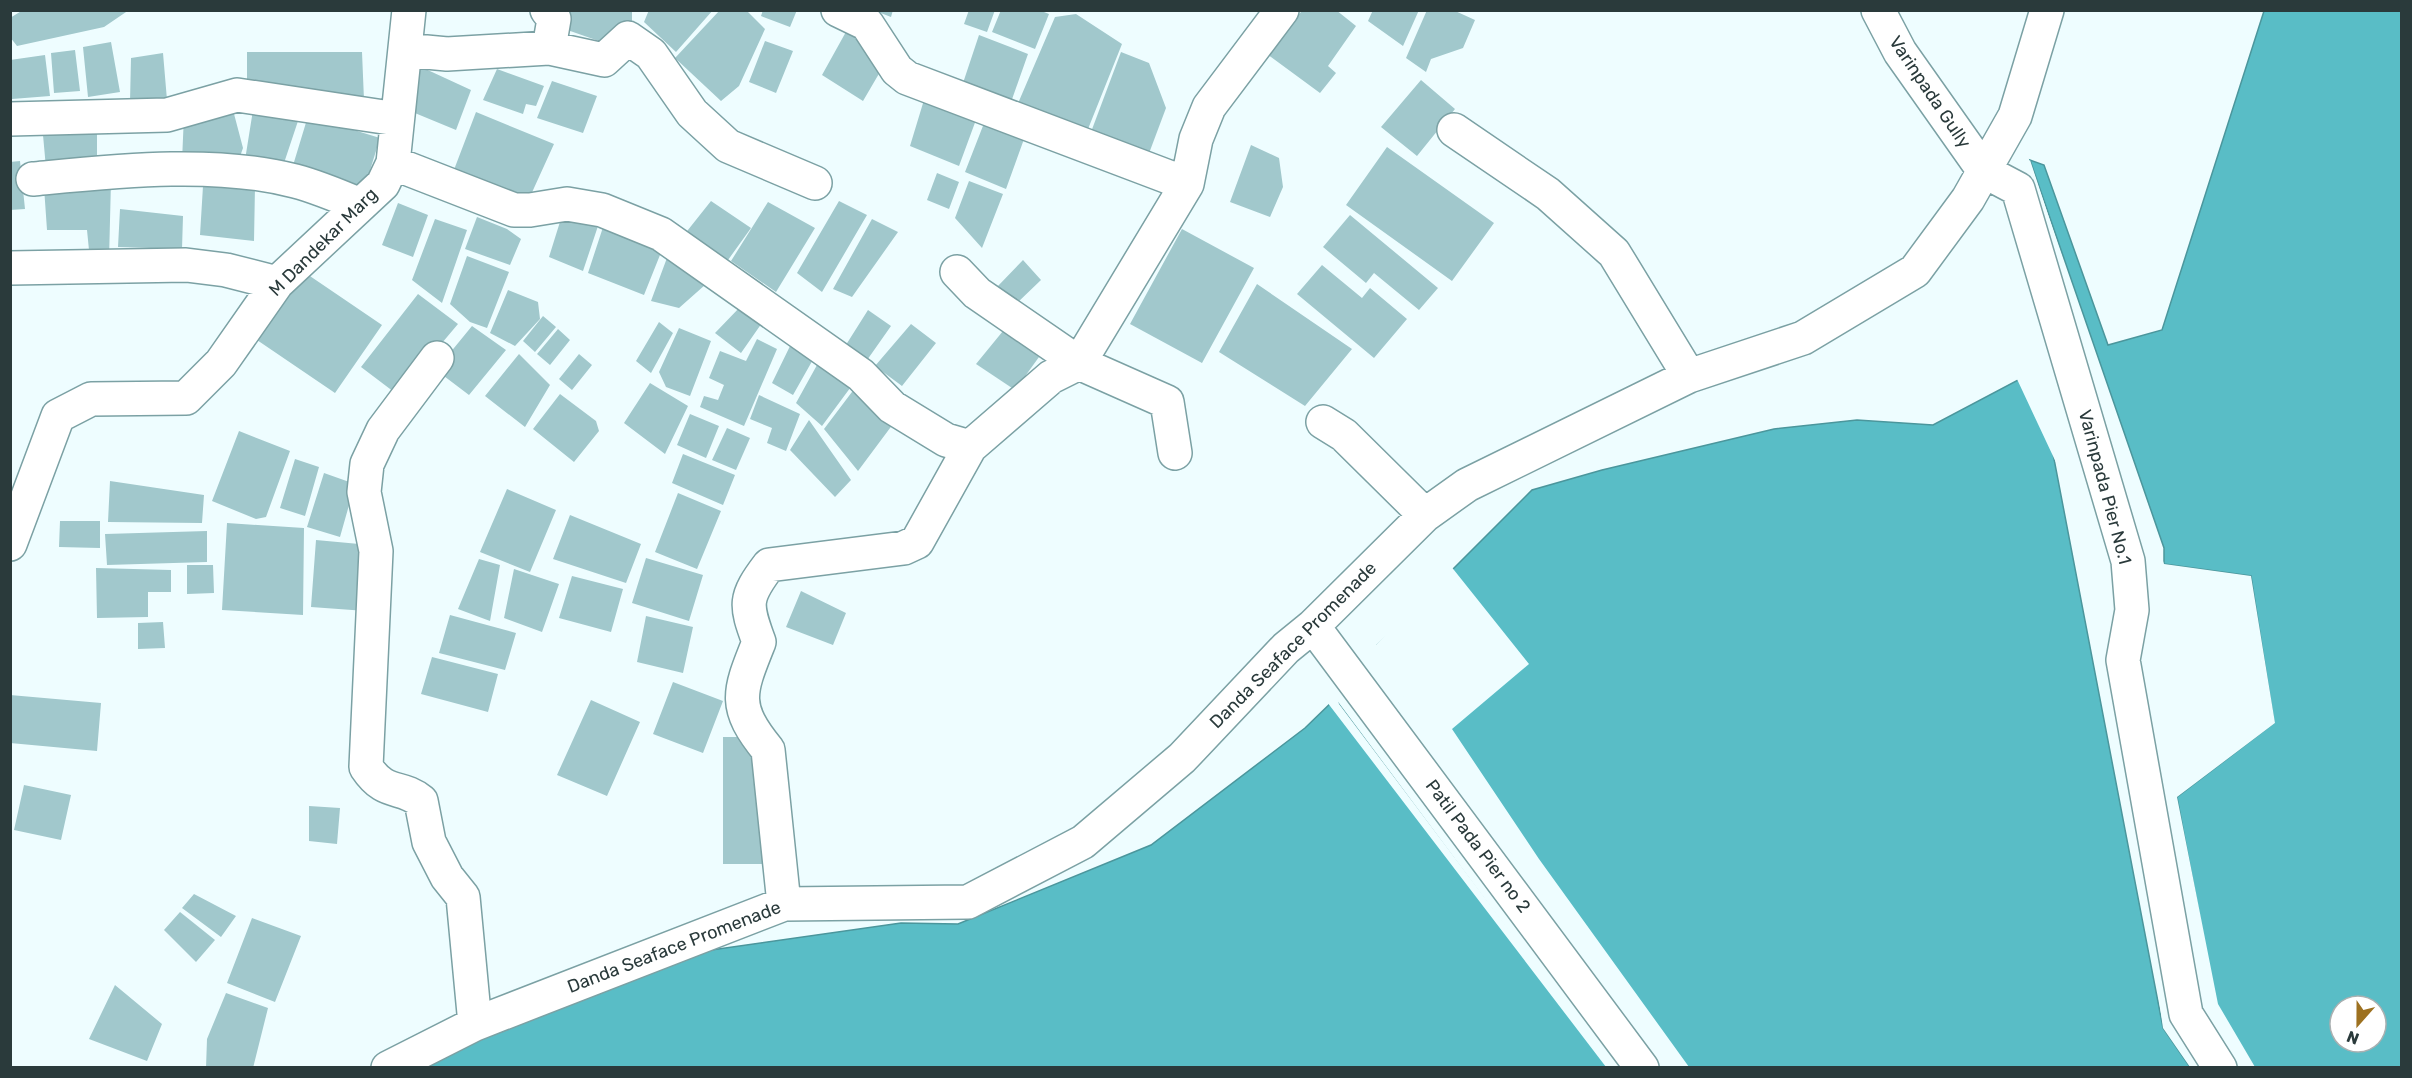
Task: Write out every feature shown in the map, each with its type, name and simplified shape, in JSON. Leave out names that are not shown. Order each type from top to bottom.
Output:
[{"type":"street","name":"M Dandekar Marg","points":[[10,544],[58,416],[91,399],[186,398],[222,363],[277,283],[383,184],[393,163],[409,10]]},
{"type":"street","points":[[547,10],[554,19],[549,48]]},
{"type":"street","points":[[838,10],[867,24],[897,70],[907,78],[1187,184]]},
{"type":"street","points":[[784,904],[768,750],[756,736],[741,707],[744,678],[759,642],[747,609],[753,585],[769,565],[910,546],[920,536],[970,447],[1051,377],[1079,363],[1187,184],[1196,139],[1209,107],[1282,10]]},
{"type":"street","name":"Varinpada Gully","points":[[1878,10],[1900,52],[1984,171]]},
{"type":"street","name":"Danda Seaface Promenade","points":[[388,1068],[475,1024],[784,904],[968,902],[1083,842],[1182,758],[1286,648],[1313,626],[1425,515],[1467,485],[1689,376],[1803,338],[1915,271],[1968,199],[2016,116],[2047,10]]},
{"type":"street","points":[[405,50],[447,54],[549,48],[604,60],[628,38],[651,54],[692,113],[728,146],[815,183]]},
{"type":"street","points":[[10,119],[167,115],[237,95],[398,119]]},
{"type":"street","points":[[1454,130],[1548,194],[1614,253],[1689,376]]},
{"type":"street","points":[[393,163],[514,210],[531,210],[567,204],[602,210],[661,234],[861,375],[892,407],[946,440],[970,447]]},
{"type":"street","points":[[33,179],[140,169],[246,173],[293,180],[360,205]]},
{"type":"street","name":"Varinpada Pier No.1","points":[[1984,171],[2018,189],[2128,561],[2132,610],[2123,660],[2186,1014],[2220,1068]]},
{"type":"street","points":[[10,268],[186,265],[226,270],[277,283]]},
{"type":"street","points":[[957,272],[977,293],[1079,363],[1167,402],[1175,453]]},
{"type":"street","points":[[437,358],[383,430],[367,464],[364,492],[376,551],[366,766],[376,782],[400,793],[415,796],[421,801],[429,842],[447,877],[463,897],[475,1024]]},
{"type":"street","points":[[1323,422],[1344,435],[1425,515]]},
{"type":"street","name":"Patil Pada Pier no 2","points":[[1313,626],[1642,1068]]},
{"type":"water","points":[[2264,11],[2401,11],[2401,1067],[2254,1067],[2216,1005],[2177,797],[2274,723],[2251,576],[2164,564],[2164,548],[2030,160],[2044,165],[2108,345],[2162,330]]},
{"type":"water","points":[[2037,370],[2163,1028],[2190,1067],[1673,1067],[1377,645],[1532,490],[1602,470],[1774,429],[1857,420],[1933,425]]},
{"type":"water","points":[[1335,699],[1610,1068],[415,1068],[648,959],[901,923],[958,924],[1151,845],[1305,728]]},
{"type":"pier","points":[[2030,160],[2107,393],[2028,162]]},
{"type":"pier","points":[[2037,367],[2040,369],[2060,471],[2016,377]]},
{"type":"pier","points":[[2161,555],[2164,564],[2251,576],[2275,723],[2177,797],[2218,1004],[2255,1067],[2251,1068],[2213,1006],[2174,796],[2271,722],[2248,578],[2163,567]]},
{"type":"pier","points":[[1450,565],[1529,664],[1452,729],[1539,859],[1689,1067],[1670,1068],[1428,739],[1375,646]]},
{"type":"pier","points":[[1337,697],[1339,704],[1613,1068],[1606,1067],[1327,702]]},
{"type":"pier","points":[[2151,945],[2166,1027],[2193,1068],[2163,1028]]},
{"type":"building","points":[[23,10],[129,10],[104,27],[17,46],[10,37],[10,18]]},
{"type":"building","points":[[570,10],[632,10],[632,28],[613,46],[556,26],[559,17]]},
{"type":"building","points":[[649,10],[713,10],[676,52],[644,22]]},
{"type":"building","points":[[720,10],[746,10],[765,29],[739,86],[721,101],[675,58]]},
{"type":"building","points":[[763,10],[797,10],[790,27],[761,16]]},
{"type":"building","points":[[873,10],[893,10],[891,17]]},
{"type":"building","points":[[969,10],[995,10],[987,32],[964,24]]},
{"type":"building","points":[[1001,10],[1039,10],[1049,14],[1035,49],[992,32]]},
{"type":"building","points":[[1303,10],[1336,10],[1356,26],[1328,66],[1336,73],[1320,93],[1263,51]]},
{"type":"building","points":[[1373,10],[1419,10],[1403,46],[1368,21]]},
{"type":"building","points":[[1427,10],[1453,10],[1475,20],[1463,48],[1431,59],[1426,72],[1406,58]]},
{"type":"building","points":[[1076,14],[1122,44],[1086,134],[1016,108],[1055,17]]},
{"type":"building","points":[[847,30],[887,60],[863,101],[822,75]]},
{"type":"building","points":[[979,35],[1028,54],[1010,105],[962,86]]},
{"type":"building","points":[[765,41],[793,51],[776,93],[749,82]]},
{"type":"building","points":[[111,42],[120,92],[88,97],[83,47]]},
{"type":"building","points":[[75,50],[80,91],[54,93],[51,53]]},
{"type":"building","points":[[247,52],[362,52],[364,100],[247,84]]},
{"type":"building","points":[[1121,52],[1149,63],[1166,108],[1148,156],[1091,132]]},
{"type":"building","points":[[163,53],[167,100],[130,102],[131,58]]},
{"type":"building","points":[[45,55],[50,96],[12,99],[10,60]]},
{"type":"building","points":[[419,66],[471,90],[456,130],[410,111]]},
{"type":"building","points":[[497,69],[544,86],[536,106],[526,104],[523,114],[483,100]]},
{"type":"building","points":[[1421,80],[1455,109],[1417,156],[1381,127]]},
{"type":"building","points":[[552,81],[597,96],[583,133],[537,118]]},
{"type":"building","points":[[927,90],[980,109],[959,166],[910,146]]},
{"type":"building","points":[[233,110],[243,148],[237,165],[182,161],[184,115]]},
{"type":"building","points":[[253,110],[299,118],[283,166],[245,160]]},
{"type":"building","points":[[476,112],[554,144],[529,199],[505,188],[502,196],[452,175]]},
{"type":"building","points":[[988,113],[1028,128],[1006,189],[965,172]]},
{"type":"building","points":[[308,116],[380,138],[363,193],[291,172]]},
{"type":"building","points":[[97,122],[97,162],[46,168],[42,124]]},
{"type":"building","points":[[1251,145],[1279,158],[1283,187],[1270,217],[1230,202]]},
{"type":"building","points":[[1387,147],[1494,223],[1452,281],[1346,205]]},
{"type":"building","points":[[20,161],[25,209],[10,210],[10,162]]},
{"type":"building","points":[[937,173],[959,182],[949,209],[927,200]]},
{"type":"building","points":[[111,181],[109,260],[90,260],[87,230],[47,230],[44,187]]},
{"type":"building","points":[[969,181],[1003,194],[982,248],[955,218]]},
{"type":"building","points":[[203,186],[255,186],[254,241],[200,235]]},
{"type":"building","points":[[711,201],[751,228],[723,267],[680,240]]},
{"type":"building","points":[[839,201],[867,215],[822,292],[797,273]]},
{"type":"building","points":[[768,202],[815,228],[776,292],[731,261]]},
{"type":"building","points":[[398,203],[428,215],[413,257],[382,245]]},
{"type":"building","points":[[120,209],[183,216],[182,249],[118,247]]},
{"type":"building","points":[[564,209],[601,217],[583,271],[549,257]]},
{"type":"building","points":[[1350,215],[1438,288],[1419,310],[1374,273],[1366,283],[1323,247]]},
{"type":"building","points":[[477,217],[507,229],[521,239],[510,265],[465,249]]},
{"type":"building","points":[[606,218],[666,240],[644,295],[588,273]]},
{"type":"building","points":[[435,219],[467,230],[442,303],[412,280]]},
{"type":"building","points":[[872,219],[898,232],[852,297],[833,289]]},
{"type":"building","points":[[1182,229],[1254,268],[1202,363],[1130,324]]},
{"type":"building","points":[[671,247],[714,277],[679,308],[651,301]]},
{"type":"building","points":[[467,256],[509,272],[487,328],[470,322],[450,304]]},
{"type":"building","points":[[1023,260],[1041,280],[1015,305],[997,287]]},
{"type":"building","points":[[1322,265],[1362,298],[1370,288],[1407,319],[1374,358],[1297,294]]},
{"type":"building","points":[[304,272],[382,325],[335,393],[257,340]]},
{"type":"building","points":[[1257,284],[1352,349],[1305,406],[1219,352]]},
{"type":"building","points":[[508,290],[538,302],[540,319],[515,346],[490,333]]},
{"type":"building","points":[[418,294],[458,324],[398,395],[361,367]]},
{"type":"building","points":[[741,306],[766,317],[741,353],[715,333]]},
{"type":"building","points":[[868,310],[891,326],[865,363],[844,348]]},
{"type":"building","points":[[543,316],[556,327],[535,352],[523,341]]},
{"type":"building","points":[[659,322],[673,333],[651,373],[636,361]]},
{"type":"building","points":[[911,324],[936,343],[902,386],[875,366]]},
{"type":"building","points":[[472,326],[506,350],[469,395],[436,370]]},
{"type":"building","points":[[679,328],[711,341],[690,396],[666,387],[659,372]]},
{"type":"building","points":[[558,329],[570,340],[550,365],[537,354]]},
{"type":"building","points":[[1003,331],[1039,357],[1015,390],[976,364]]},
{"type":"building","points":[[757,339],[777,349],[744,426],[700,407],[704,396],[718,400],[724,385],[709,378],[720,351],[746,361]]},
{"type":"building","points":[[792,342],[815,356],[793,395],[772,383]]},
{"type":"building","points":[[519,354],[550,385],[525,427],[485,396]]},
{"type":"building","points":[[579,354],[592,365],[572,390],[559,379]]},
{"type":"building","points":[[822,356],[856,380],[822,426],[796,403]]},
{"type":"building","points":[[861,380],[896,420],[858,471],[824,429]]},
{"type":"building","points":[[650,383],[688,406],[665,454],[624,423]]},
{"type":"building","points":[[560,394],[596,421],[599,431],[574,462],[533,429]]},
{"type":"building","points":[[759,395],[800,414],[786,451],[767,443],[772,428],[750,419]]},
{"type":"building","points":[[690,414],[719,426],[706,458],[677,445]]},
{"type":"building","points":[[809,420],[851,480],[835,497],[790,450]]},
{"type":"building","points":[[727,428],[750,438],[736,470],[712,460]]},
{"type":"building","points":[[239,431],[290,451],[266,517],[256,519],[212,501]]},
{"type":"building","points":[[683,454],[735,475],[723,505],[672,483]]},
{"type":"building","points":[[295,459],[319,467],[305,516],[280,508]]},
{"type":"building","points":[[324,473],[355,484],[340,537],[307,527]]},
{"type":"building","points":[[110,481],[204,495],[202,523],[108,522]]},
{"type":"building","points":[[507,489],[556,510],[530,572],[480,552]]},
{"type":"building","points":[[678,493],[721,511],[697,569],[655,552]]},
{"type":"building","points":[[570,515],[641,544],[626,583],[553,559]]},
{"type":"building","points":[[60,521],[100,521],[100,548],[59,547]]},
{"type":"building","points":[[227,523],[304,528],[303,615],[222,610]]},
{"type":"building","points":[[207,531],[207,562],[107,565],[105,534]]},
{"type":"building","points":[[316,540],[370,545],[366,611],[311,607]]},
{"type":"building","points":[[646,558],[703,575],[689,621],[632,603]]},
{"type":"building","points":[[479,559],[500,565],[490,621],[458,609]]},
{"type":"building","points":[[187,565],[213,565],[214,593],[187,594]]},
{"type":"building","points":[[96,568],[171,570],[171,592],[148,592],[148,617],[97,618]]},
{"type":"building","points":[[514,569],[559,584],[542,632],[504,618]]},
{"type":"building","points":[[572,576],[623,589],[611,632],[559,618]]},
{"type":"building","points":[[801,591],[846,613],[833,645],[786,627]]},
{"type":"building","points":[[450,615],[516,633],[505,670],[439,653]]},
{"type":"building","points":[[646,616],[693,627],[683,673],[637,662]]},
{"type":"building","points":[[163,622],[165,648],[138,649],[138,623]]},
{"type":"building","points":[[432,657],[498,674],[488,712],[421,694]]},
{"type":"building","points":[[673,682],[723,701],[703,753],[653,734]]},
{"type":"building","points":[[10,695],[101,703],[97,751],[10,743]]},
{"type":"building","points":[[591,700],[640,722],[607,796],[557,775]]},
{"type":"building","points":[[723,737],[747,737],[766,773],[765,864],[723,864]]},
{"type":"building","points":[[24,785],[71,795],[61,840],[14,830]]},
{"type":"building","points":[[309,806],[340,808],[337,844],[309,841]]},
{"type":"building","points":[[194,894],[236,916],[221,937],[182,908]]},
{"type":"building","points":[[180,912],[215,940],[196,962],[164,930]]},
{"type":"building","points":[[252,918],[301,936],[275,1002],[227,983]]},
{"type":"building","points":[[115,985],[162,1024],[147,1061],[89,1039]]},
{"type":"building","points":[[226,993],[268,1008],[253,1068],[206,1068],[207,1039]]}]
